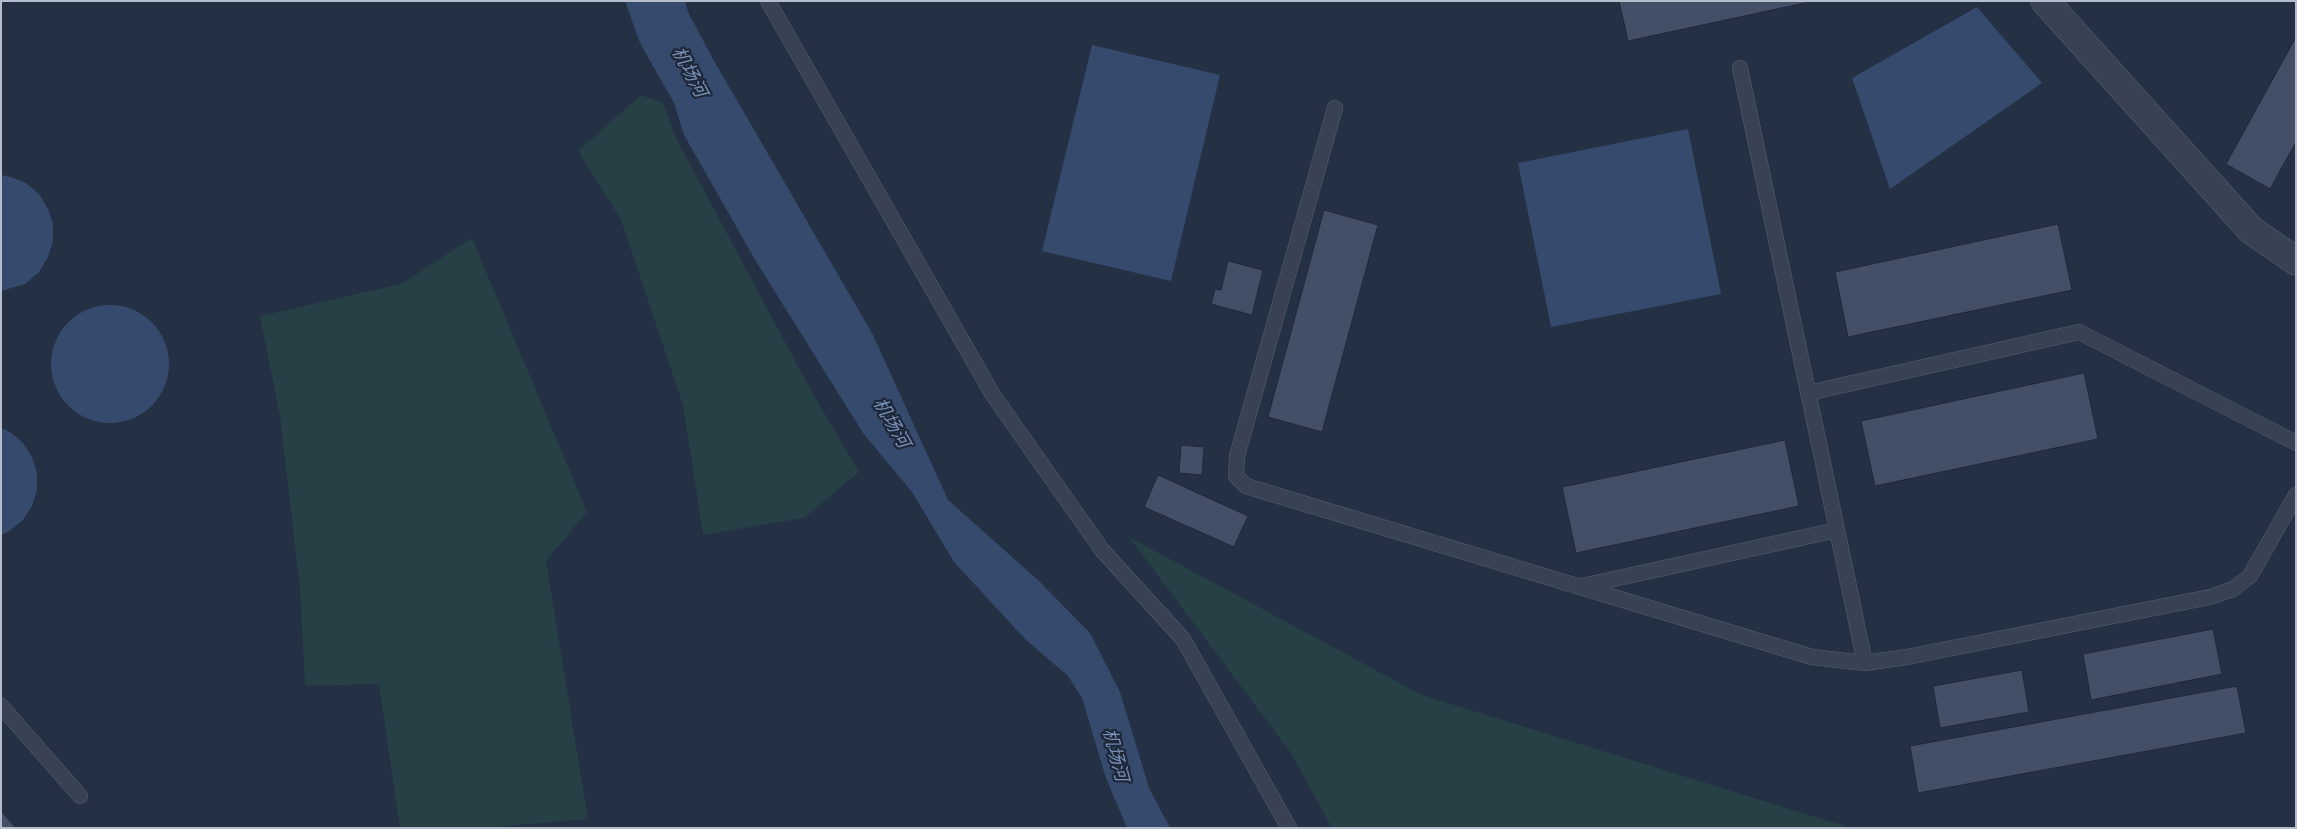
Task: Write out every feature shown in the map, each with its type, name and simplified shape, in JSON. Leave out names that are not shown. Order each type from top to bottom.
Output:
[{"type":"street","points":[[2045,1],[2251,230],[2296,261]]},
{"type":"lane","points":[[768,1],[993,395],[1102,550],[1183,639],[1289,828]]},
{"type":"lane","points":[[1740,68],[1865,662]]},
{"type":"lane","points":[[1335,108],[1237,456],[1236,476],[1246,486],[1812,657],[1865,662],[1908,657],[2210,597],[2233,589],[2250,576],[2296,495]]},
{"type":"lane","points":[[1808,393],[2078,332],[2296,443]]},
{"type":"lane","points":[[1580,587],[1837,530]]},
{"type":"lane","points":[[1,706],[80,796]]},
{"type":"green space","points":[[641,95],[663,103],[675,136],[808,385],[859,472],[804,518],[703,535],[683,405],[621,220],[578,151]]},
{"type":"green space","points":[[472,238],[587,512],[546,561],[588,819],[484,828],[400,828],[379,684],[305,686],[300,590],[280,415],[260,316],[401,284]]},
{"type":"green space","points":[[1129,537],[1422,695],[1851,828],[1332,828],[1291,753]]},
{"type":"water","name":"机场河","points":[[625,1],[685,1],[688,12],[713,59],[873,335],[948,500],[1039,581],[1090,633],[1120,692],[1149,788],[1170,828],[1127,828],[1106,778],[1082,698],[1068,676],[1025,639],[954,562],[912,492],[863,433],[757,263],[684,135],[674,103],[640,43]]},
{"type":"water","points":[[1977,7],[2042,83],[1890,189],[1852,78]]},
{"type":"water","points":[[1092,45],[1220,75],[1171,281],[1042,251]]},
{"type":"water","points":[[1688,129],[1721,294],[1551,327],[1518,163]]},
{"type":"water","points":[[1,175],[26,183],[39,194],[48,209],[53,224],[53,241],[48,257],[39,272],[25,284],[1,291]]},
{"type":"water","points":[[110,305],[132,310],[143,315],[159,331],[164,342],[169,364],[164,386],[159,397],[143,413],[132,418],[110,423],[88,418],[77,413],[61,397],[56,386],[51,364],[56,342],[61,331],[77,315],[88,310]]},
{"type":"water","points":[[1,428],[10,432],[23,443],[32,457],[37,473],[37,490],[32,506],[23,520],[1,535]]},
{"type":"building","points":[[1619,1],[1814,1],[1628,41]]},
{"type":"building","points":[[2296,37],[2296,142],[2270,189],[2226,164]]},
{"type":"building","points":[[1324,210],[1378,225],[1322,432],[1268,417]]},
{"type":"building","points":[[2058,224],[2072,290],[1848,337],[1835,272]]},
{"type":"building","points":[[1228,261],[1263,270],[1252,315],[1211,304],[1215,289],[1221,290]]},
{"type":"building","points":[[2084,373],[2098,439],[1875,486],[1861,421]]},
{"type":"building","points":[[1785,440],[1799,506],[1576,553],[1562,487]]},
{"type":"building","points":[[1181,445],[1204,447],[1202,475],[1179,473]]},
{"type":"building","points":[[1158,475],[1248,516],[1234,547],[1144,507]]},
{"type":"building","points":[[2213,629],[2222,674],[2091,700],[2083,654]]},
{"type":"building","points":[[2022,670],[2029,712],[1940,728],[1933,686]]},
{"type":"building","points":[[2237,686],[2246,733],[1918,793],[1910,746]]},
{"type":"building","points":[[1,811],[16,828],[1,828]]}]
